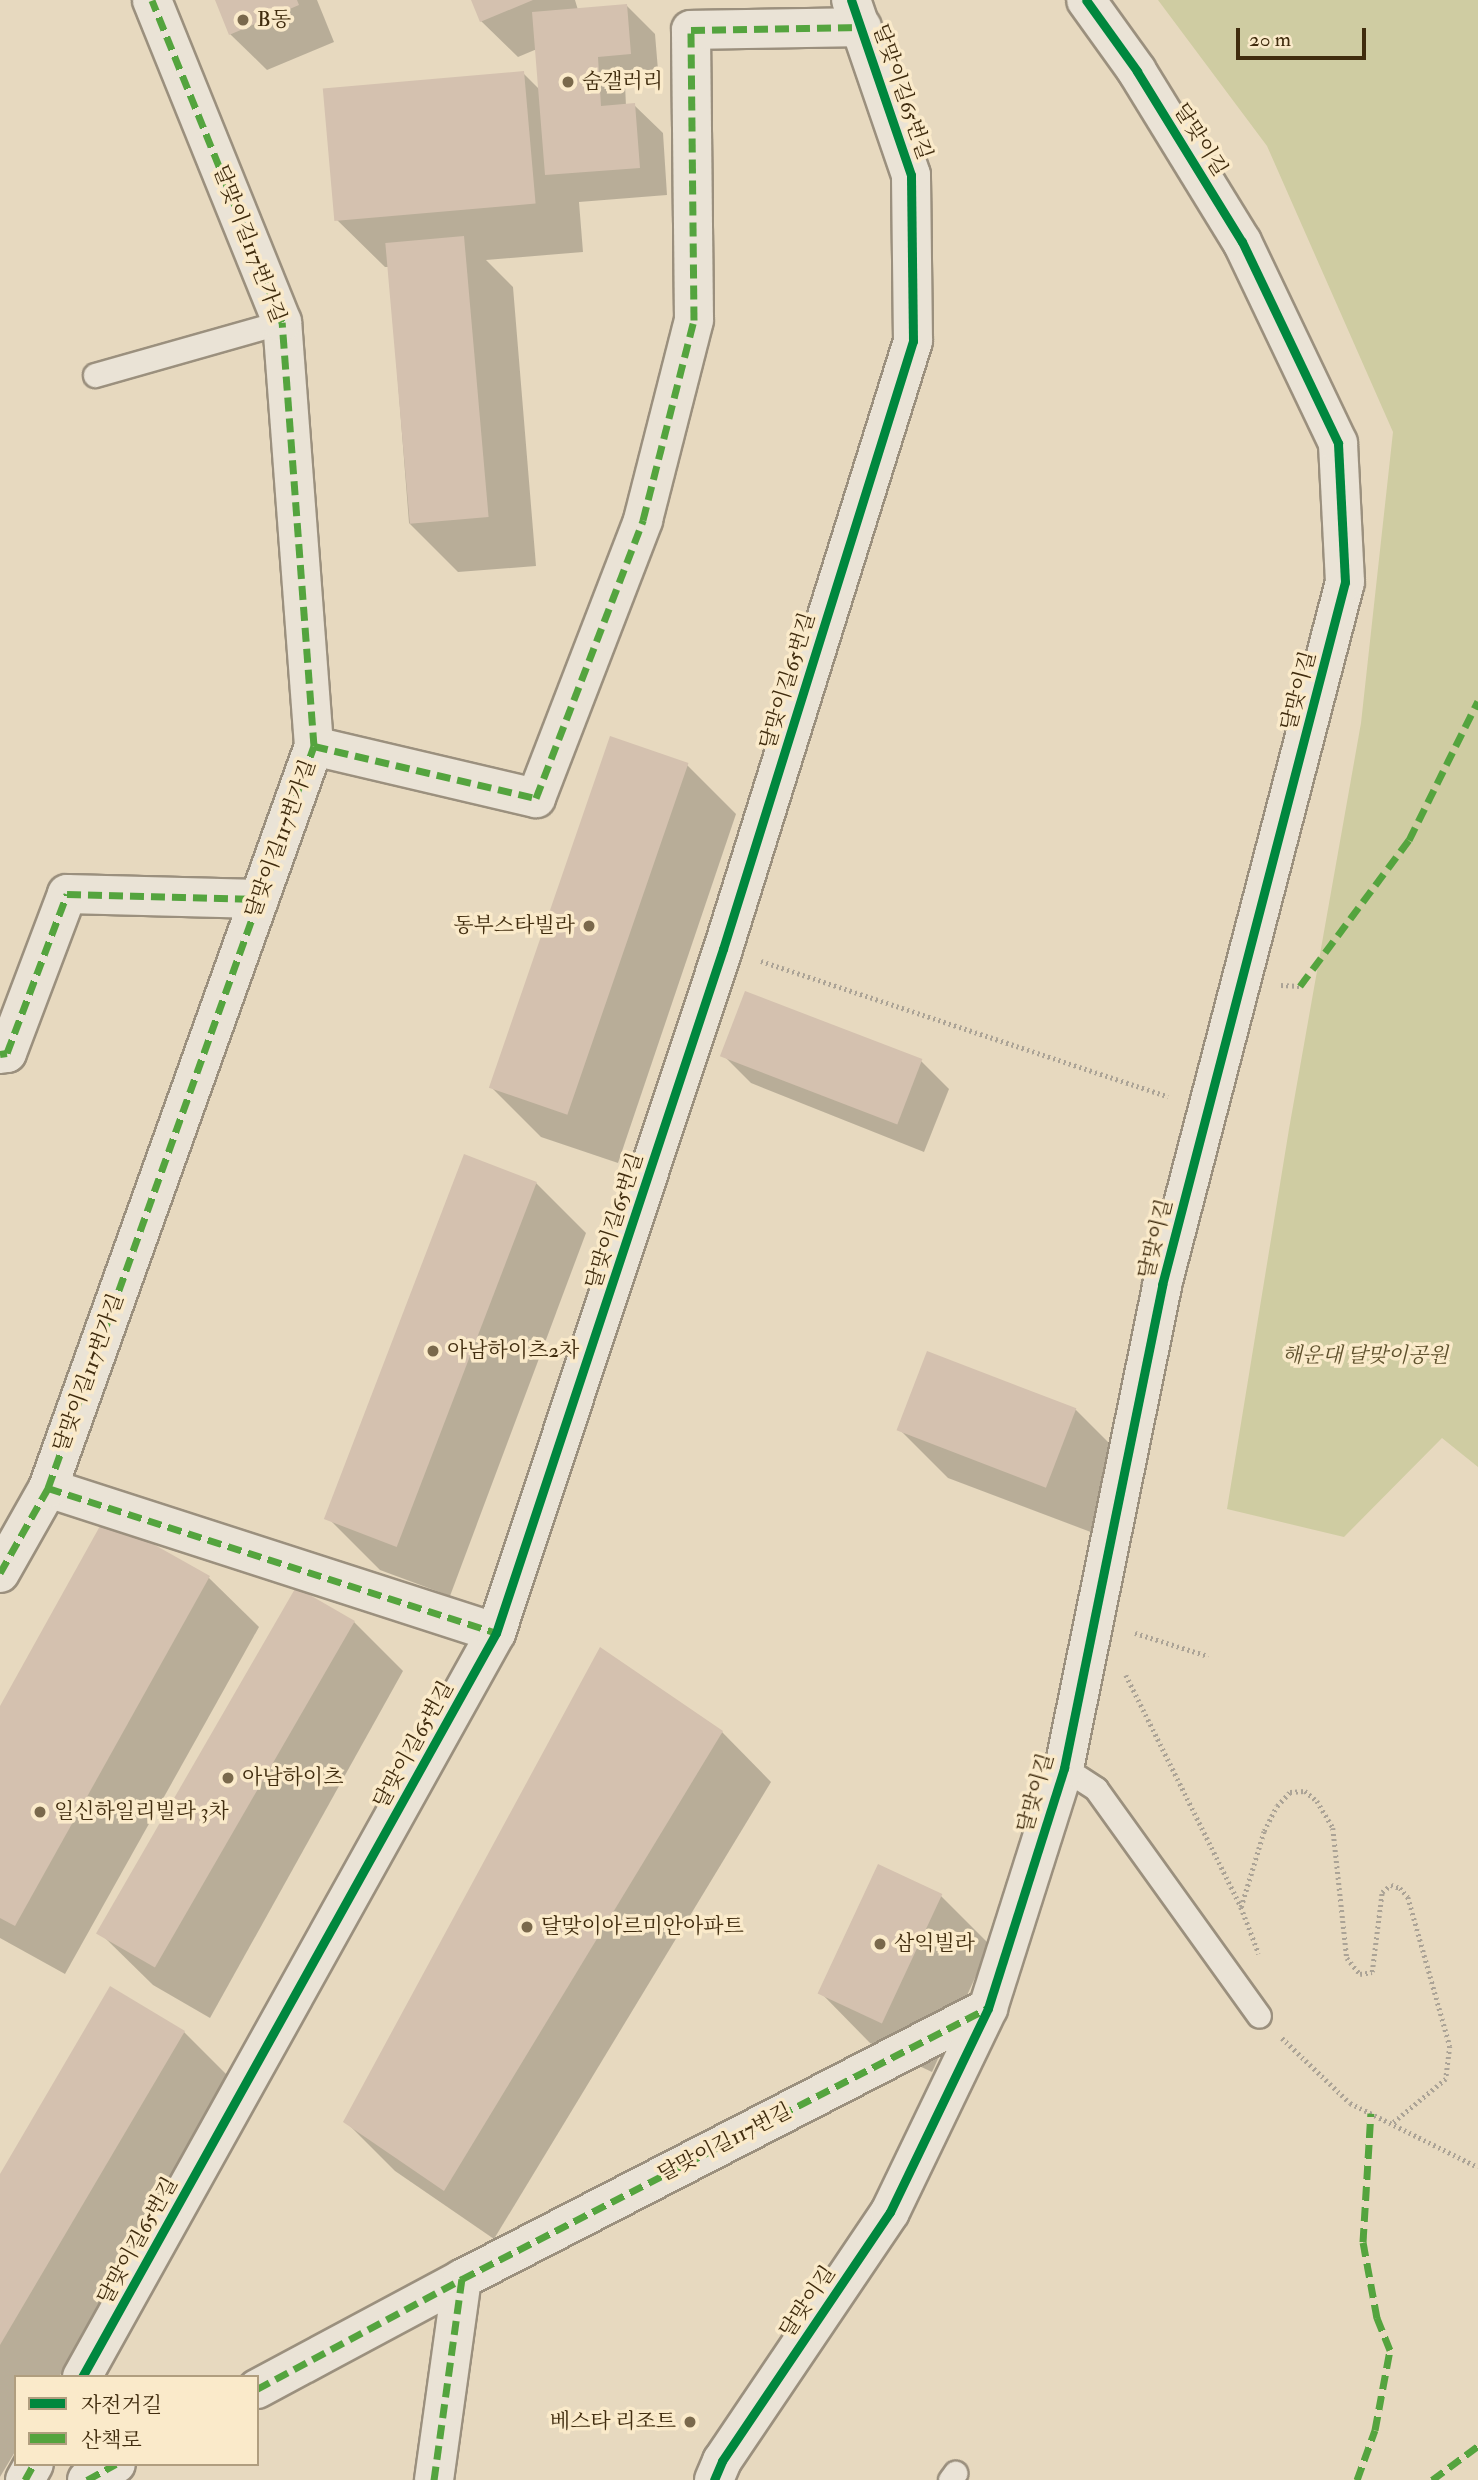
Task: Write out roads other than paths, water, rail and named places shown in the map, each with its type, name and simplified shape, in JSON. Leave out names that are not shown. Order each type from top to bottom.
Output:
[{"type":"street","name":"달맞이길117번가길","points":[[0,1573],[48,1488],[314,746],[282,322],[152,0]]},
{"type":"street","name":"달맞이길","points":[[714,2480],[722,2461],[890,2212],[988,2008],[1064,1768],[1162,1285],[1345,582],[1338,443],[1242,242],[1137,71],[1086,0]]},
{"type":"street","name":"달맞이길65번길","points":[[83,2375],[496,1633],[723,949],[912,341],[911,175],[856,13],[691,30],[694,320],[643,520],[537,798],[314,746]]},
{"type":"street","points":[[0,1054],[7,1053],[68,894],[259,899]]},
{"type":"street","points":[[48,1488],[496,1633]]},
{"type":"street","name":"달맞이길117번길","points":[[259,2388],[462,2279],[988,2008]]},
{"type":"street","points":[[434,2480],[462,2279]]},
{"type":"street","points":[[87,2480],[112,2466]]},
{"type":"lane","points":[[95,375],[282,322]]},
{"type":"lane","points":[[1064,1768],[1096,1789],[1259,2015]]},
{"type":"place","name":"B동","points":[[243,20]]},
{"type":"place","name":"숨갤러리","points":[[568,82]]},
{"type":"place","name":"동부스타빌라","points":[[589,926]]},
{"type":"place","name":"아남하이츠2차","points":[[433,1351]]},
{"type":"place","name":"아남하이츠","points":[[228,1778]]},
{"type":"place","name":"일신하일리빌라 3차","points":[[40,1812]]},
{"type":"place","name":"달맞이아르미안아파트","points":[[527,1927]]},
{"type":"place","name":"삼익빌라","points":[[880,1944]]},
{"type":"place","name":"베스타 리조트","points":[[690,2422]]},
{"type":"park label","name":"해운대 달맞이공원","points":[[1365,1356]]}]
